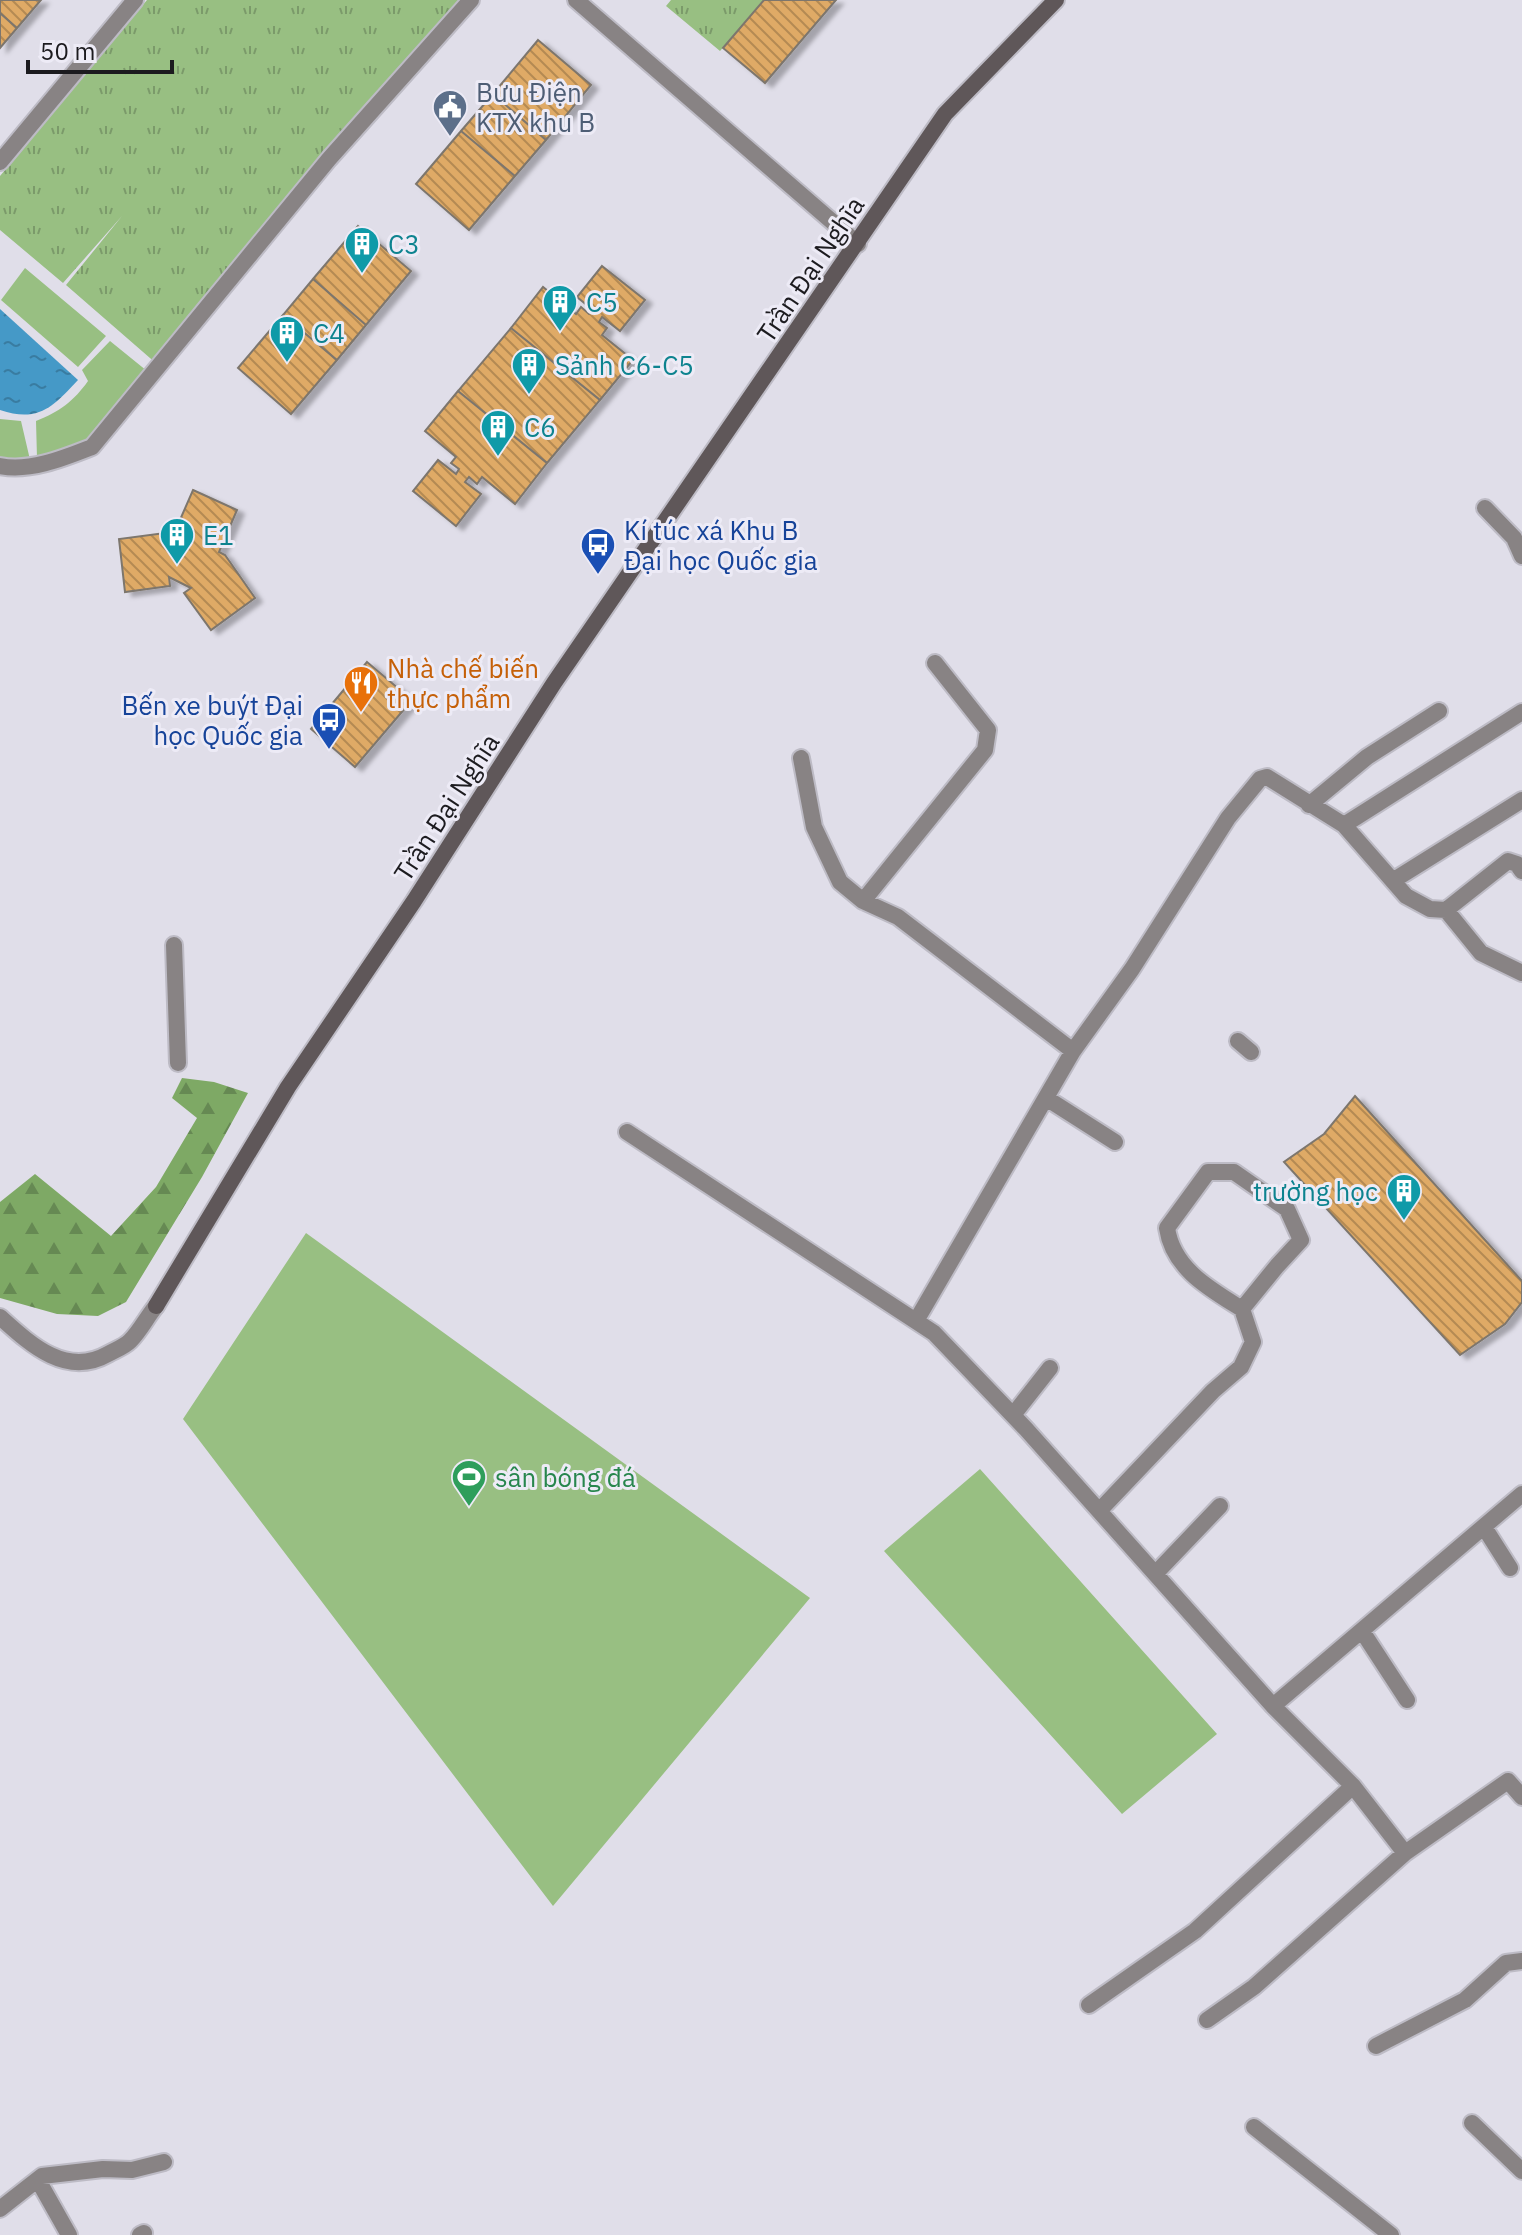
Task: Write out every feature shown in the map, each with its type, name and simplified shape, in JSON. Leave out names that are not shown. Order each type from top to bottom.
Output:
[{"type":"street","points":[[0,162],[135,0]]},
{"type":"street","points":[[0,466],[9,468],[56,461],[92,447],[245,265],[329,159],[471,0]]},
{"type":"street","points":[[576,0],[858,244]]},
{"type":"street","name":"Trần Đại Nghĩa","points":[[0,1317],[30,1344],[77,1364],[101,1358],[128,1343],[156,1306],[288,1087],[414,901],[554,683],[945,114],[1056,0]]},
{"type":"street","points":[[1485,508],[1514,538],[1522,556]]},
{"type":"street","points":[[863,901],[985,750],[988,730],[935,663]]},
{"type":"street","points":[[1309,805],[1367,757],[1439,711]]},
{"type":"street","points":[[1344,825],[1522,712]]},
{"type":"street","points":[[801,758],[814,827],[840,882],[863,901],[898,917],[1073,1051]]},
{"type":"street","points":[[916,1321],[1073,1051],[1132,969],[1228,818],[1260,779],[1267,777],[1344,825],[1406,896],[1430,909],[1446,910],[1508,861],[1517,864],[1522,871]]},
{"type":"street","points":[[1394,880],[1522,800]]},
{"type":"street","points":[[1446,910],[1481,953],[1522,973]]},
{"type":"street","points":[[174,945],[178,1063]]},
{"type":"street","points":[[1046,1098],[1115,1142]]},
{"type":"street","points":[[627,1132],[934,1333],[1100,1510],[1273,1706],[1353,1786],[1405,1853]]},
{"type":"street","points":[[1100,1510],[1213,1391],[1241,1367],[1253,1342],[1242,1309],[1191,1273],[1174,1253],[1168,1238],[1167,1228],[1208,1172],[1234,1172],[1287,1209],[1301,1240],[1242,1309]]},
{"type":"street","points":[[1013,1415],[1050,1368]]},
{"type":"street","points":[[1273,1706],[1522,1494]]},
{"type":"street","points":[[1156,1573],[1220,1506]]},
{"type":"street","points":[[1484,1527],[1510,1568]]},
{"type":"street","points":[[1362,1631],[1407,1700]]},
{"type":"street","points":[[1207,2020],[1254,1987],[1405,1853],[1508,1781],[1522,1797]]},
{"type":"street","points":[[1089,2005],[1195,1931],[1353,1786]]},
{"type":"street","points":[[1376,2046],[1465,2000],[1506,1963],[1522,1961]]},
{"type":"street","points":[[1472,2123],[1522,2171]]},
{"type":"street","points":[[1254,2127],[1391,2235]]},
{"type":"street","points":[[0,2209],[42,2176],[103,2169],[132,2170],[164,2162]]},
{"type":"street","points":[[38,2180],[69,2235]]},
{"type":"green space","points":[[147,0],[472,0],[158,365],[66,285],[122,216],[63,283],[0,230],[0,176]]},
{"type":"green space","points":[[671,0],[765,0],[720,51],[666,6]]},
{"type":"green space","points":[[25,268],[106,336],[78,367],[1,300]]},
{"type":"green space","points":[[110,341],[147,371],[83,447],[37,458],[36,421],[59,410],[77,394],[88,381],[82,370]]},
{"type":"green space","points":[[0,419],[21,421],[31,464],[0,460]]},
{"type":"green space","points":[[182,1078],[214,1082],[248,1093],[202,1177],[126,1302],[98,1316],[57,1314],[0,1298],[0,1202],[35,1174],[111,1236],[156,1187],[197,1118],[172,1098]]},
{"type":"green space","name":"sân bóng đá","points":[[306,1233],[810,1598],[553,1906],[183,1419]]},
{"type":"green space","points":[[980,1469],[1217,1734],[1122,1814],[884,1551]]},
{"type":"water","points":[[0,309],[78,380],[44,410],[25,415],[0,410]]},
{"type":"building","points":[[0,0],[41,0],[17,28],[0,13]]},
{"type":"building","points":[[764,0],[836,0],[765,83],[723,48]]},
{"type":"building","points":[[0,13],[17,28],[0,48]]},
{"type":"building","points":[[538,40],[591,85],[546,140],[493,94]]},
{"type":"building","points":[[493,94],[546,140],[515,176],[461,131]]},
{"type":"building","points":[[461,131],[515,176],[469,230],[416,184]]},
{"type":"building","name":"C3","points":[[358,226],[411,271],[366,325],[313,279]]},
{"type":"building","name":"C5","points":[[602,266],[645,300],[620,331],[602,317],[599,322],[607,328],[602,335],[633,360],[600,400],[511,328],[543,287],[576,314],[581,307],[589,314],[593,310],[577,297]]},
{"type":"building","points":[[313,279],[366,325],[337,360],[283,315]]},
{"type":"building","name":"C4","points":[[283,315],[337,360],[291,414],[238,368]]},
{"type":"building","name":"Sảnh C6-C5","points":[[511,328],[600,400],[547,463],[458,391]]},
{"type":"building","name":"C6","points":[[458,391],[547,463],[515,504],[482,477],[477,484],[469,477],[465,482],[481,494],[456,526],[413,491],[438,460],[456,474],[459,469],[451,463],[456,457],[425,431]]},
{"type":"building","name":"E1","points":[[193,490],[237,510],[219,552],[225,555],[255,598],[211,630],[184,593],[191,588],[169,577],[170,586],[125,592],[119,539],[165,533],[173,536]]},
{"type":"building","name":"Nhà chế biến thực phẩm","points":[[367,662],[412,700],[355,767],[311,729]]},
{"type":"building","name":"trường học","points":[[1355,1096],[1522,1281],[1522,1302],[1505,1324],[1460,1355],[1284,1162],[1324,1134]]},
{"type":"place","name":"Bưu Điện KTX khu B","points":[[450,138]]},
{"type":"place","name":"C3","points":[[362,275]]},
{"type":"place","name":"C5","points":[[560,333]]},
{"type":"place","name":"C4","points":[[287,364]]},
{"type":"place","name":"Sảnh C6-C5","points":[[529,396]]},
{"type":"place","name":"C6","points":[[498,458]]},
{"type":"place","name":"E1","points":[[177,566]]},
{"type":"place","name":"Kí túc xá Khu B Đại học Quốc gia","points":[[598,576]]},
{"type":"place","name":"Nhà chế biến thực phẩm","points":[[361,714]]},
{"type":"place","name":"Bến xe buýt Đại học Quốc gia","points":[[329,751]]},
{"type":"place","name":"trường học","points":[[1404,1222]]},
{"type":"place","name":"sân bóng đá","points":[[469,1508]]}]
